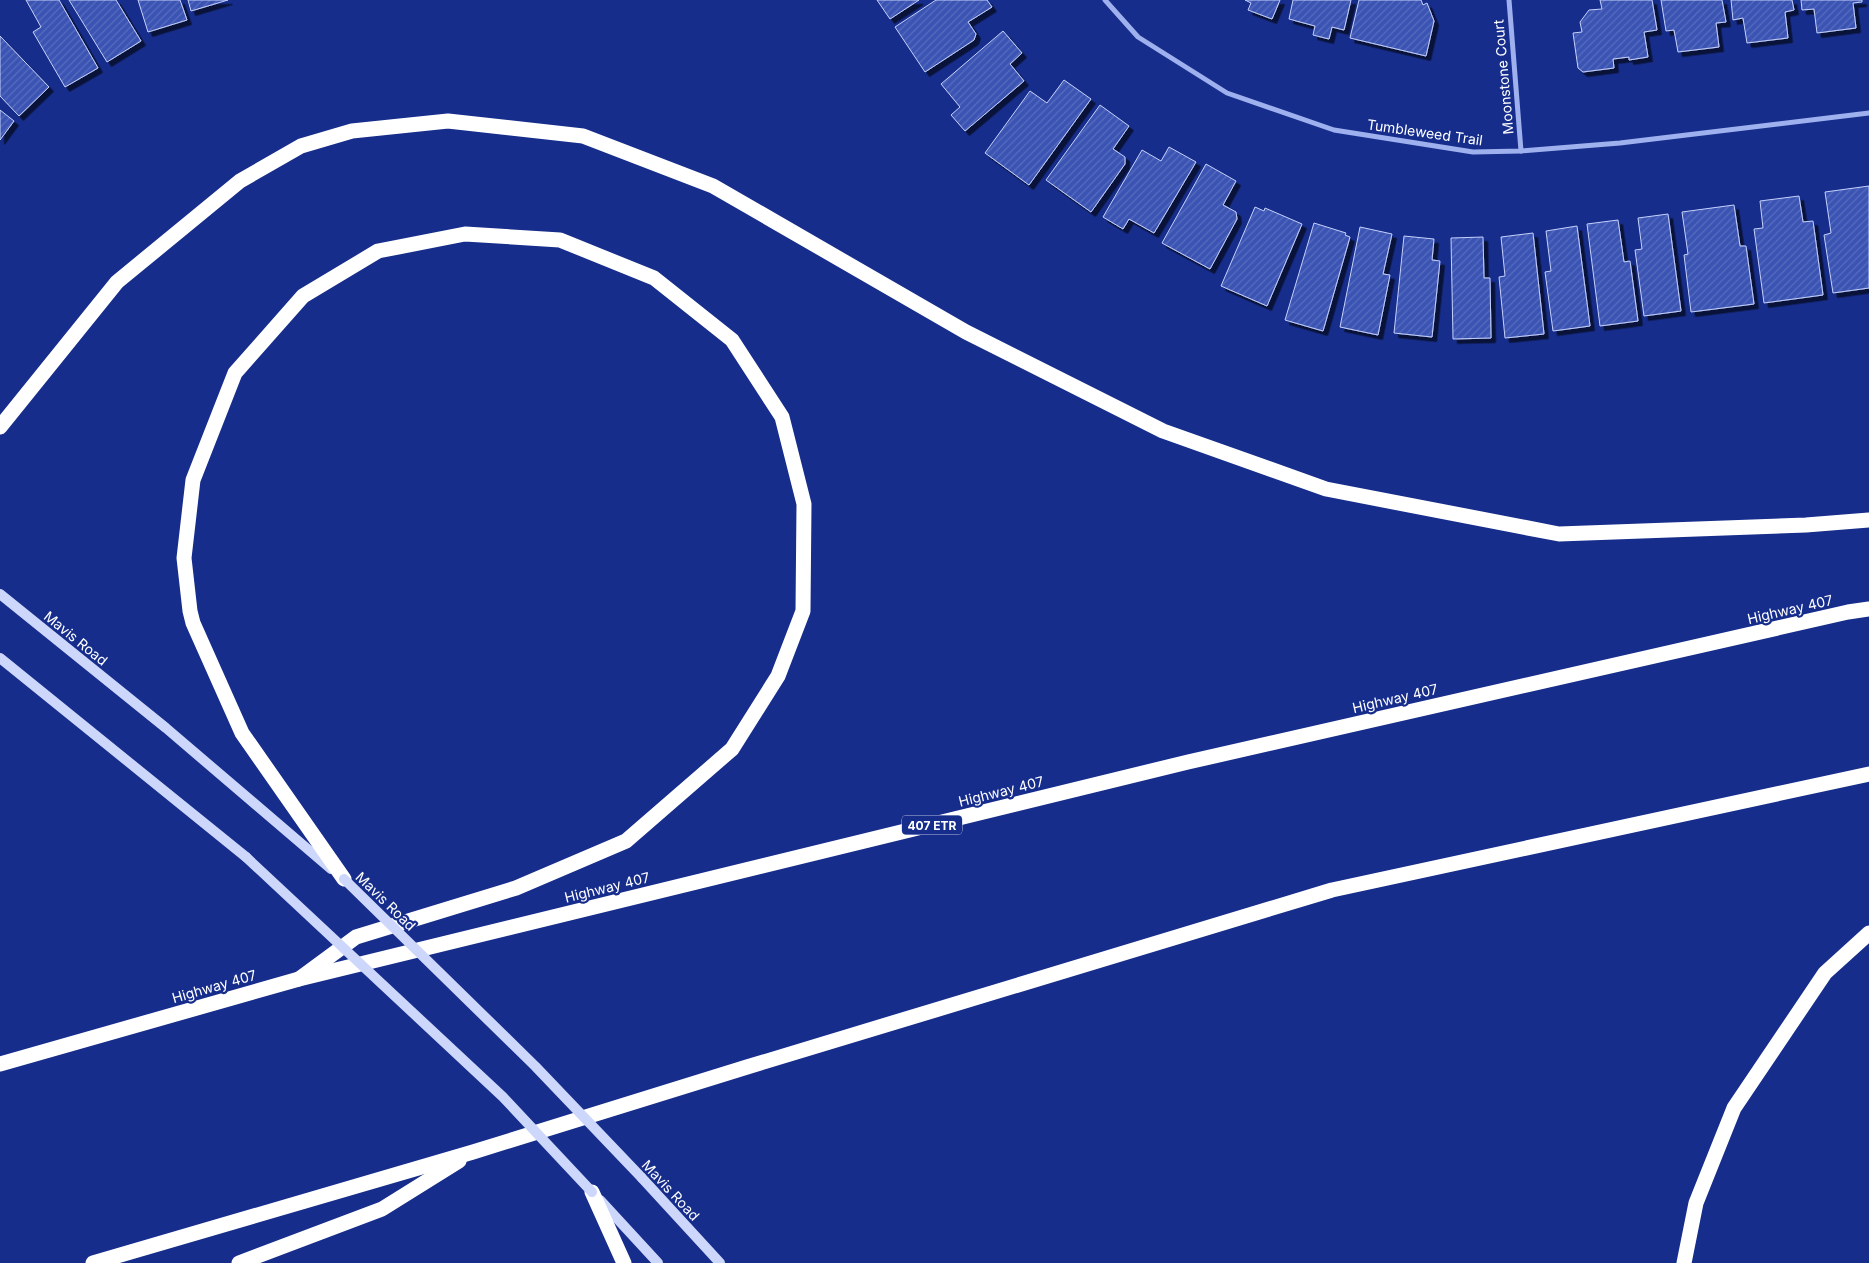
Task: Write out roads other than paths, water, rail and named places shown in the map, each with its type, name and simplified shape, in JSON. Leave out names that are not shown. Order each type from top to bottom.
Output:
[{"type":"highway","points":[[0,427],[117,282],[240,181],[301,146],[352,131],[448,121],[583,136],[713,186],[966,332],[1163,431],[1326,489],[1559,534],[1806,525],[1869,520]]},
{"type":"highway","points":[[299,979],[356,936],[516,888],[626,840],[732,750],[778,676],[803,612],[804,504],[782,417],[732,340],[654,278],[560,240],[465,234],[378,251],[303,296],[235,373],[193,480],[184,558],[190,611],[193,623],[242,733],[344,879]]},
{"type":"highway","name":"Highway 407","points":[[0,1064],[299,979],[1188,762],[1828,616],[1869,609]]},
{"type":"highway","points":[[92,1263],[473,1152],[766,1061],[1332,890],[1869,774]]},
{"type":"highway","points":[[1684,1263],[1696,1203],[1734,1108],[1825,973],[1869,933]]},
{"type":"highway","points":[[239,1263],[382,1210],[473,1152]]},
{"type":"highway","points":[[592,1192],[624,1263]]},
{"type":"main road","name":"Mavis Road","points":[[0,594],[166,728],[344,879],[535,1066],[720,1263]]},
{"type":"main road","points":[[0,658],[246,857],[503,1097],[658,1263]]},
{"type":"street","name":"Tumbleweed Trail","points":[[1105,0],[1138,38],[1227,93],[1334,130],[1474,152],[1521,152],[1620,143],[1869,112]]},
{"type":"street","name":"Moonstone Court","points":[[1508,0],[1521,152]]}]
